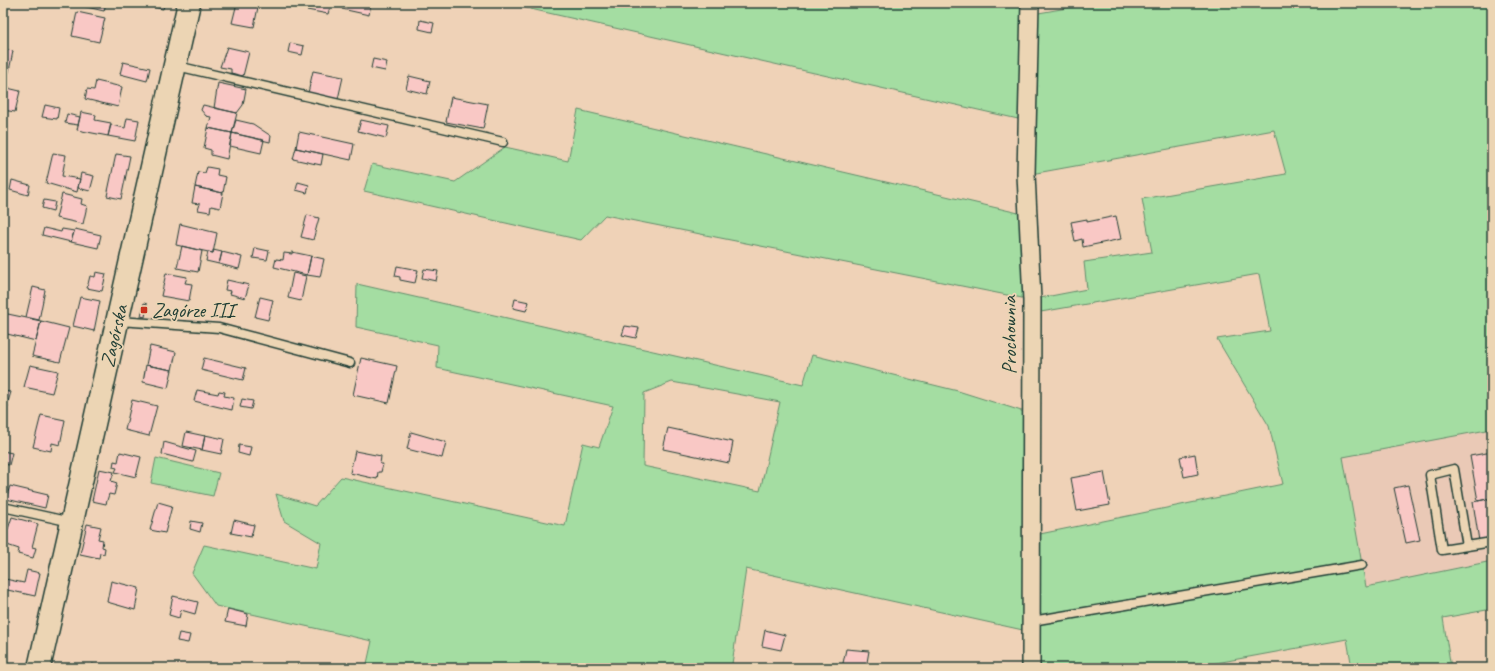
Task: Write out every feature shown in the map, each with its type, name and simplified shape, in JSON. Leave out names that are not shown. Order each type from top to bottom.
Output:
[{"type":"street","name":"Zagórska","points":[[39,668],[118,321],[188,3]]},
{"type":"street","name":"Prochownia","points":[[1030,3],[1026,174],[1032,300],[1031,668]]},
{"type":"lane","points":[[175,65],[503,142]]},
{"type":"lane","points":[[118,321],[177,327],[219,328],[350,363]]},
{"type":"lane","points":[[1467,546],[1454,469],[1430,475],[1442,550],[1467,546],[1492,542]]},
{"type":"lane","points":[[3,507],[72,522]]},
{"type":"lane","points":[[1032,621],[1362,565]]},
{"type":"shaded area","points":[[1492,429],[1492,549],[1490,550],[1492,561],[1366,587],[1343,457]]},
{"type":"green space","points":[[504,3],[1027,3],[1027,121]]},
{"type":"green space","points":[[1095,3],[1492,3],[1492,429],[1343,457],[1366,587],[1492,561],[1492,609],[1443,618],[1451,668],[1352,668],[1347,639],[1189,668],[1037,668],[1040,534],[1283,484],[1269,426],[1217,339],[1270,331],[1259,274],[1035,313],[1035,299],[1087,289],[1084,262],[1152,252],[1142,199],[1286,174],[1274,130],[1031,174],[1033,14]]},
{"type":"green space","points":[[578,110],[1027,215],[1032,300],[605,215],[581,240],[364,191],[372,164],[455,182],[505,147],[568,161]]},
{"type":"green space","points":[[357,284],[803,385],[812,355],[958,391],[1031,414],[1032,632],[746,569],[732,664],[750,668],[366,668],[372,641],[216,606],[192,573],[204,545],[316,569],[321,543],[284,521],[276,494],[315,506],[341,477],[565,526],[583,443],[599,447],[613,406],[437,368],[438,345],[356,327]],"holes":[[[672,382],[780,402],[760,491],[643,466],[644,393]]]},
{"type":"green space","points":[[156,458],[219,473],[213,496],[151,483]]},
{"type":"green space","points":[[1490,550],[1492,550],[1492,561]]},
{"type":"building","points":[[79,3],[106,3],[104,11],[78,5]]},
{"type":"building","points":[[144,3],[165,3],[163,9],[144,5]]},
{"type":"building","points":[[237,3],[258,7],[254,27],[232,23]]},
{"type":"building","points":[[309,3],[331,3],[328,14],[307,10]]},
{"type":"building","points":[[344,3],[371,3],[369,15],[342,9]]},
{"type":"building","points":[[77,12],[105,18],[99,42],[72,36]]},
{"type":"building","points":[[420,20],[434,23],[432,32],[419,29]]},
{"type":"building","points":[[290,43],[304,46],[302,55],[288,52]]},
{"type":"building","points":[[227,47],[249,52],[243,76],[231,73],[231,69],[220,67]]},
{"type":"building","points":[[3,49],[13,51],[7,81],[3,80]]},
{"type":"building","points":[[373,59],[387,62],[385,71],[371,68]]},
{"type":"building","points":[[123,62],[150,68],[147,81],[120,74]]},
{"type":"building","points":[[313,71],[343,77],[338,99],[308,93]]},
{"type":"building","points":[[409,76],[430,81],[427,94],[406,89]]},
{"type":"building","points":[[96,81],[122,87],[118,107],[85,99],[87,89],[94,90]]},
{"type":"building","points":[[218,83],[246,89],[243,105],[237,113],[214,108]]},
{"type":"building","points":[[3,87],[20,91],[15,112],[3,110]]},
{"type":"building","points":[[451,97],[488,104],[483,129],[446,122]]},
{"type":"building","points":[[45,105],[59,108],[57,119],[42,117]]},
{"type":"building","points":[[203,105],[237,113],[232,133],[208,128],[211,117],[206,116],[201,110]]},
{"type":"building","points":[[81,112],[96,115],[95,120],[111,123],[108,136],[77,130]]},
{"type":"building","points":[[67,114],[80,117],[78,125],[65,123]]},
{"type":"building","points":[[127,118],[139,120],[135,141],[108,136],[111,125],[125,128]]},
{"type":"building","points":[[236,120],[253,124],[271,136],[270,142],[232,133]]},
{"type":"building","points":[[361,120],[389,126],[386,138],[358,131]]},
{"type":"building","points":[[208,128],[232,133],[227,159],[211,155],[211,150],[204,148]]},
{"type":"building","points":[[299,132],[354,144],[351,160],[296,148]]},
{"type":"building","points":[[232,133],[264,140],[261,153],[230,146]]},
{"type":"building","points":[[296,148],[323,154],[321,165],[293,159]]},
{"type":"building","points":[[53,153],[66,155],[62,176],[80,179],[77,192],[46,183]]},
{"type":"building","points":[[116,154],[130,156],[121,199],[107,196]]},
{"type":"building","points":[[207,167],[218,169],[217,175],[226,177],[223,193],[195,187],[198,172],[205,173]]},
{"type":"building","points":[[81,173],[94,176],[90,191],[78,188]]},
{"type":"building","points":[[12,180],[30,185],[28,195],[10,190]]},
{"type":"building","points":[[298,182],[309,185],[307,193],[296,190]]},
{"type":"building","points":[[195,187],[223,193],[220,208],[211,206],[210,212],[198,210],[200,204],[192,203]]},
{"type":"building","points":[[62,194],[82,199],[81,204],[87,206],[83,224],[56,218]]},
{"type":"building","points":[[44,200],[55,202],[53,211],[42,208]]},
{"type":"building","points":[[307,215],[319,218],[313,240],[301,237]]},
{"type":"building","points":[[1116,216],[1121,239],[1083,247],[1082,239],[1075,241],[1071,222],[1087,219],[1087,222]]},
{"type":"building","points":[[180,224],[217,233],[213,253],[176,245]]},
{"type":"building","points":[[44,228],[61,232],[62,229],[74,231],[71,242],[42,235]]},
{"type":"building","points":[[75,229],[101,235],[98,248],[71,242]]},
{"type":"building","points":[[182,246],[202,251],[198,272],[177,268]]},
{"type":"building","points":[[255,248],[269,251],[267,260],[253,258]]},
{"type":"building","points":[[213,250],[222,252],[219,264],[206,261],[208,252],[213,253]]},
{"type":"building","points":[[222,252],[242,257],[239,269],[219,264]]},
{"type":"building","points":[[292,252],[311,256],[307,275],[274,267],[276,259],[283,260],[284,253],[292,254]]},
{"type":"building","points":[[311,256],[324,259],[320,277],[307,275]]},
{"type":"building","points":[[397,266],[418,270],[415,283],[400,280],[400,277],[395,276]]},
{"type":"building","points":[[424,269],[438,271],[436,281],[422,278]]},
{"type":"building","points":[[96,272],[106,274],[102,291],[87,288],[90,276],[95,277]]},
{"type":"building","points":[[166,273],[187,277],[185,283],[192,284],[189,301],[161,296]]},
{"type":"building","points":[[293,273],[306,276],[301,301],[288,298]]},
{"type":"building","points":[[227,280],[249,285],[245,298],[230,294],[231,291],[225,290]]},
{"type":"building","points":[[33,287],[45,290],[39,320],[26,317]]},
{"type":"building","points":[[80,297],[100,301],[94,331],[73,326]]},
{"type":"building","points":[[260,297],[273,300],[268,320],[255,317]]},
{"type":"building","points":[[515,299],[529,302],[526,311],[513,308]]},
{"type":"building","points":[[144,303],[147,304],[145,317],[141,316]]},
{"type":"building","points":[[3,313],[41,321],[36,341],[3,333]]},
{"type":"building","points":[[41,321],[69,328],[60,362],[32,356]]},
{"type":"building","points":[[625,326],[639,328],[636,338],[622,335]]},
{"type":"building","points":[[150,346],[176,352],[172,370],[146,365]]},
{"type":"building","points":[[204,358],[246,368],[243,380],[201,370]]},
{"type":"building","points":[[361,358],[397,366],[389,403],[353,395]]},
{"type":"building","points":[[30,365],[58,371],[52,393],[24,387]]},
{"type":"building","points":[[146,365],[172,370],[168,388],[143,382]]},
{"type":"building","points":[[197,390],[218,394],[219,391],[225,392],[224,396],[234,398],[232,410],[194,401]]},
{"type":"building","points":[[3,391],[11,392],[7,405],[3,404]]},
{"type":"building","points":[[242,399],[253,401],[251,409],[240,407]]},
{"type":"building","points":[[132,400],[157,406],[149,436],[125,430]]},
{"type":"building","points":[[3,404],[8,405],[3,429]]},
{"type":"building","points":[[41,415],[65,420],[60,445],[52,443],[51,451],[33,447]]},
{"type":"building","points":[[668,428],[733,442],[729,463],[663,449]]},
{"type":"building","points":[[186,432],[205,436],[202,450],[183,446]]},
{"type":"building","points":[[411,432],[446,442],[442,458],[407,449]]},
{"type":"building","points":[[205,435],[224,439],[221,454],[202,450]]},
{"type":"building","points":[[164,442],[196,451],[193,462],[162,454]]},
{"type":"building","points":[[239,445],[251,447],[249,456],[238,453]]},
{"type":"building","points":[[3,451],[12,453],[9,465],[3,464]]},
{"type":"building","points":[[355,451],[381,456],[380,464],[383,464],[381,472],[378,472],[377,479],[350,473]]},
{"type":"building","points":[[120,452],[141,457],[136,477],[115,472],[117,468],[113,467],[114,461],[118,462]]},
{"type":"building","points":[[1492,452],[1492,498],[1478,501],[1470,456]]},
{"type":"building","points":[[1195,454],[1198,474],[1184,477],[1180,457]]},
{"type":"building","points":[[99,469],[114,472],[111,481],[117,483],[114,495],[109,494],[106,504],[92,501]]},
{"type":"building","points":[[1104,472],[1110,505],[1077,511],[1071,478]]},
{"type":"building","points":[[1408,485],[1420,540],[1406,543],[1394,488]]},
{"type":"building","points":[[10,486],[48,495],[45,508],[6,499]]},
{"type":"building","points":[[3,487],[6,487],[4,496],[3,495]]},
{"type":"building","points":[[1492,498],[1492,539],[1479,541],[1473,502]]},
{"type":"building","points":[[158,502],[172,506],[165,533],[150,530]]},
{"type":"building","points":[[12,517],[38,524],[32,547],[36,548],[33,558],[18,554],[19,549],[4,544],[7,536],[3,535],[3,528],[8,529]]},
{"type":"building","points":[[234,520],[254,525],[251,537],[231,533]]},
{"type":"building","points":[[191,521],[202,523],[200,532],[190,529]]},
{"type":"building","points":[[87,524],[101,527],[98,539],[103,540],[102,547],[105,548],[104,554],[100,553],[99,558],[80,554]]},
{"type":"building","points":[[27,570],[40,573],[35,596],[3,589],[5,579],[24,583]]},
{"type":"building","points":[[111,581],[139,588],[135,610],[107,602]]},
{"type":"building","points":[[173,596],[198,602],[195,614],[181,610],[179,618],[169,615]]},
{"type":"building","points":[[228,609],[248,614],[246,626],[225,622]]},
{"type":"building","points":[[765,630],[785,635],[781,650],[762,646]]},
{"type":"building","points":[[179,633],[190,635],[188,643],[177,641]]},
{"type":"building","points":[[846,649],[869,651],[866,668],[842,668]]},
{"type":"building","points":[[92,664],[111,668],[91,668]]},
{"type":"place","name":"Zagórze III","points":[[144,310]]}]
